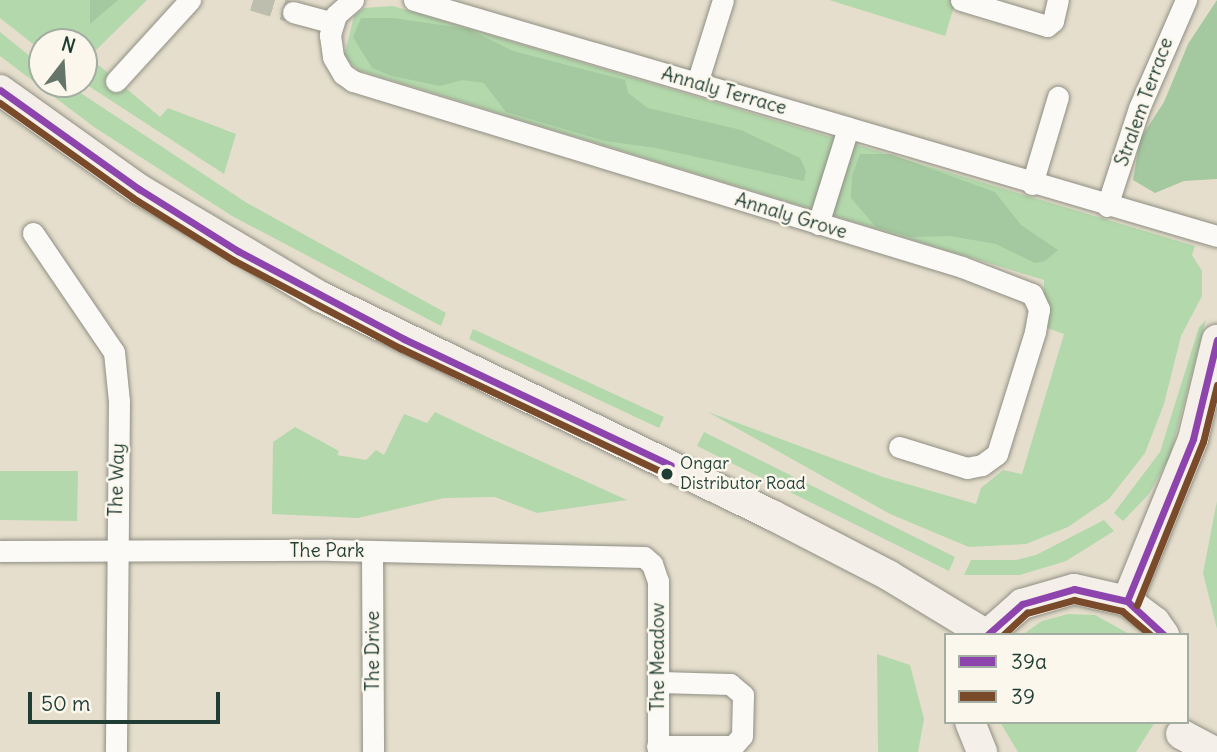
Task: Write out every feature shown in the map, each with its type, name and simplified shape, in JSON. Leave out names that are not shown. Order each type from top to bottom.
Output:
[{"type":"street","points":[[116,81],[190,0]]},
{"type":"street","points":[[293,12],[331,22],[353,0]]},
{"type":"street","name":"Annaly Terrace","points":[[414,0],[1032,184],[1217,236]]},
{"type":"street","points":[[697,83],[723,0]]},
{"type":"street","points":[[961,0],[1047,26],[1058,0]]},
{"type":"street","name":"Stralem Terrace","points":[[1107,206],[1139,108],[1186,0]]},
{"type":"street","name":"Annaly Grove","points":[[331,22],[333,57],[342,74],[353,81],[1013,284],[1036,299],[1035,332],[997,454],[982,465],[967,468],[899,447]]},
{"type":"street","points":[[0,90],[139,189],[321,297],[772,515],[888,575],[984,633]]},
{"type":"street","points":[[1032,184],[1058,97]]},
{"type":"street","points":[[818,225],[848,128]]},
{"type":"street","name":"The Way","points":[[33,233],[114,352],[119,401],[116,752]]},
{"type":"street","points":[[1127,601],[1193,439],[1217,340]]},
{"type":"street","name":"The Park","points":[[0,551],[626,553],[652,564]]},
{"type":"street","name":"The Drive","points":[[372,551],[373,752]]},
{"type":"street","name":"The Meadow","points":[[652,564],[657,580],[657,749]]},
{"type":"street","points":[[989,633],[1012,611],[1044,594],[1074,589],[1127,601],[1155,622],[1163,633]]},
{"type":"street","points":[[657,749],[733,746],[742,736],[744,695],[730,684],[659,682]]},
{"type":"street","points":[[971,724],[982,752]]},
{"type":"street","points":[[1179,736],[1215,752]]},
{"type":"green space","points":[[0,0],[147,0],[98,48],[98,28],[28,28],[28,40],[0,18]]},
{"type":"green space","points":[[90,0],[118,0],[90,24]]},
{"type":"green space","points":[[829,0],[956,0],[945,36]]},
{"type":"green space","points":[[1217,0],[1217,179],[1184,181],[1155,193],[1133,180],[1140,139],[1164,102],[1188,44]]},
{"type":"green space","points":[[393,6],[1195,246],[1192,255],[1202,271],[1202,296],[1181,336],[1164,404],[1145,453],[1109,499],[1068,527],[1026,544],[969,547],[890,514],[708,412],[883,477],[976,504],[981,488],[1003,470],[1022,474],[1064,334],[1044,327],[1044,280],[358,70],[344,57],[354,16],[364,8]]},
{"type":"green space","points":[[361,18],[393,18],[468,29],[513,51],[625,80],[628,93],[648,108],[741,130],[800,158],[806,171],[804,181],[656,148],[605,141],[506,112],[484,83],[462,80],[440,86],[392,76],[372,68],[353,37]]},
{"type":"green space","points":[[0,32],[28,55],[28,77],[0,56]]},
{"type":"green space","points":[[98,65],[160,117],[168,108],[236,134],[224,174],[98,92]]},
{"type":"green space","points":[[56,98],[88,98],[247,203],[446,313],[441,326],[232,216],[94,127]]},
{"type":"green space","points":[[860,154],[890,154],[995,192],[1021,225],[1058,250],[1045,261],[1035,263],[996,244],[950,236],[911,237],[876,227],[851,198],[852,176]]},
{"type":"green space","points":[[1206,320],[1170,456],[1149,494],[1123,521],[1114,513],[1160,452],[1199,327]]},
{"type":"green space","points":[[473,329],[664,417],[659,428],[469,339]]},
{"type":"green space","points":[[435,412],[627,500],[537,513],[495,497],[444,498],[358,518],[272,514],[273,442],[295,427],[339,451],[337,455],[366,460],[376,450],[384,455],[404,414],[427,423]]},
{"type":"green space","points":[[704,432],[955,557],[949,571],[697,446]]},
{"type":"green space","points":[[0,471],[78,471],[77,521],[0,520]]},
{"type":"green space","points":[[1217,501],[1217,629],[1203,573]]},
{"type":"green space","points":[[1104,520],[1114,531],[1066,561],[1020,575],[964,575],[971,560],[1016,560],[1036,555]]},
{"type":"green space","points":[[1068,614],[1095,615],[1127,633],[1025,633],[1042,621]]},
{"type":"green space","points":[[877,654],[910,665],[924,719],[918,752],[878,752]]},
{"type":"green space","points":[[1001,724],[1154,724],[1136,752],[1018,752]]},
{"type":"tunnel","points":[[253,0],[293,12]]},
{"type":"transit line","name":"39a","points":[[0,90],[139,189],[238,251],[404,339],[671,465]]},
{"type":"transit line","name":"39","points":[[0,103],[133,198],[233,260],[400,348],[667,474]]},
{"type":"transit line","name":"39a","points":[[1127,601],[1193,439],[1217,340]]},
{"type":"transit line","name":"39","points":[[1137,605],[1203,442],[1217,385]]},
{"type":"transit line","name":"39a","points":[[989,633],[1022,604],[1074,589],[1127,601],[1162,633]]},
{"type":"transit line","name":"39","points":[[1005,633],[1027,613],[1074,600],[1122,611],[1149,633]]},
{"type":"place","name":"Ongar Distributor Road","points":[[667,474]]}]
